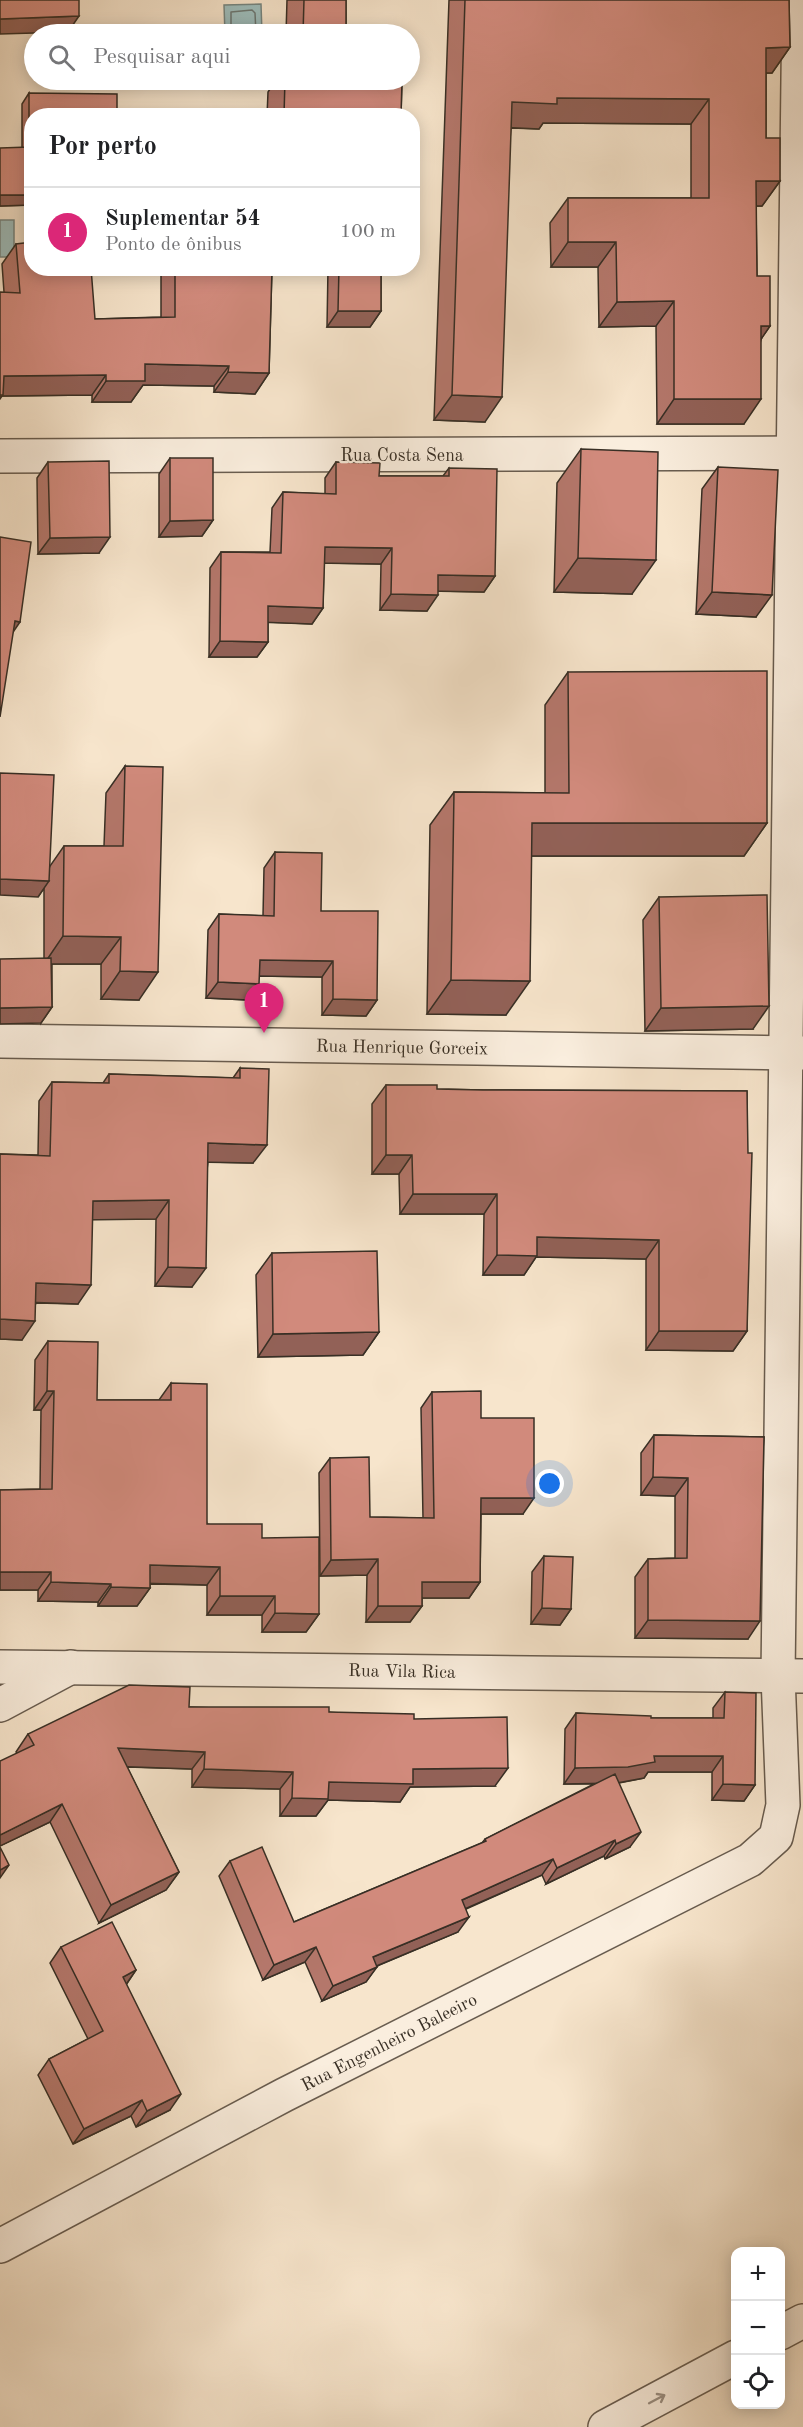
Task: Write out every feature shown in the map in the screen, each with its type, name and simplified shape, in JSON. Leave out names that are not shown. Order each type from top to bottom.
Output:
[{"type":"street","points":[[791,1676],[799,453],[799,0]]},
{"type":"street","name":"Rua Costa Sena","points":[[0,456],[799,453]]},
{"type":"street","name":"Rua Henrique Gorceix","points":[[0,1041],[795,1053]]},
{"type":"street","name":"Rua Vila Rica","points":[[0,1667],[791,1676]]},
{"type":"street","points":[[0,1705],[71,1667]]},
{"type":"street","name":"Rua Engenheiro Baleeiro","points":[[0,2246],[284,2095],[750,1860],[776,1837],[783,1805],[791,1676]]},
{"type":"street","points":[[785,2330],[803,2321]]},
{"type":"street","points":[[605,2427],[731,2359]]},
{"type":"water","points":[[261,4],[262,24],[225,24],[224,5]]},
{"type":"water","points":[[0,220],[14,220],[14,257],[0,257]]},
{"type":"building","points":[[0,0],[79,0],[79,16],[0,19]]},
{"type":"building","points":[[304,0],[346,0],[346,24],[303,24]]},
{"type":"building","points":[[465,0],[789,0],[790,47],[766,48],[766,138],[780,138],[780,181],[756,181],[757,276],[770,276],[770,326],[761,326],[761,399],[674,399],[674,301],[617,302],[616,242],[568,242],[568,198],[709,198],[709,99],[557,98],[557,104],[512,102],[502,397],[452,395]]},
{"type":"building","points":[[285,90],[402,90],[401,108],[284,108]]},
{"type":"building","points":[[29,93],[117,94],[117,108],[29,108]]},
{"type":"building","points":[[24,147],[24,195],[0,195],[0,148]]},
{"type":"building","points":[[24,243],[24,276],[92,276],[95,319],[175,317],[175,276],[272,276],[269,373],[228,372],[229,366],[145,364],[145,381],[106,381],[106,375],[4,376],[3,395],[0,395],[0,292],[20,293],[16,244]]},
{"type":"building","points":[[339,276],[381,276],[381,311],[338,311]]},
{"type":"building","points":[[581,449],[658,452],[656,560],[578,558]]},
{"type":"building","points":[[170,458],[213,458],[213,520],[170,521]]},
{"type":"building","points":[[109,461],[110,537],[50,538],[48,462]]},
{"type":"building","points":[[336,462],[380,463],[379,476],[449,476],[449,468],[497,469],[495,576],[438,575],[438,595],[391,594],[392,548],[325,547],[323,608],[268,606],[268,642],[220,641],[221,552],[281,553],[283,492],[336,494]]},
{"type":"building","points":[[718,467],[778,470],[772,595],[712,592]]},
{"type":"building","points":[[0,537],[31,542],[20,622],[15,621],[0,717]]},
{"type":"building","points":[[767,671],[767,823],[532,823],[530,981],[451,980],[454,792],[569,793],[568,672]]},
{"type":"building","points":[[125,766],[163,767],[158,972],[120,971],[121,937],[63,936],[64,846],[123,846]]},
{"type":"building","points":[[0,773],[54,775],[49,881],[0,879]]},
{"type":"building","points":[[275,852],[322,853],[321,911],[378,911],[377,1000],[333,999],[333,961],[260,960],[259,984],[218,982],[219,914],[274,916]]},
{"type":"building","points":[[767,895],[769,1006],[661,1008],[659,897]]},
{"type":"building","points":[[51,958],[52,1007],[0,1008],[0,959]]},
{"type":"building","points":[[240,1068],[269,1069],[267,1145],[208,1143],[206,1268],[168,1267],[169,1200],[93,1201],[91,1285],[36,1283],[35,1321],[0,1319],[0,1154],[50,1156],[52,1082],[109,1083],[109,1074],[240,1078]]},
{"type":"building","points":[[386,1085],[437,1085],[437,1089],[483,1090],[747,1091],[748,1153],[752,1153],[747,1331],[659,1331],[659,1240],[537,1237],[537,1256],[497,1255],[497,1194],[413,1194],[412,1155],[386,1155]]},
{"type":"building","points":[[377,1251],[379,1332],[273,1334],[272,1253]]},
{"type":"building","points":[[48,1341],[98,1342],[97,1400],[171,1400],[171,1383],[207,1384],[207,1524],[262,1524],[262,1538],[319,1537],[319,1614],[275,1613],[275,1596],[220,1596],[220,1567],[150,1565],[150,1588],[51,1582],[51,1572],[0,1572],[0,1490],[52,1489],[54,1391],[47,1391]]},
{"type":"building","points":[[481,1391],[481,1418],[534,1418],[534,1498],[481,1498],[480,1582],[422,1582],[422,1606],[378,1606],[378,1559],[331,1560],[330,1458],[369,1457],[370,1517],[434,1518],[432,1392]]},
{"type":"building","points":[[654,1435],[764,1437],[760,1621],[648,1620],[648,1559],[687,1558],[688,1478],[653,1477]]},
{"type":"building","points":[[544,1556],[573,1557],[571,1609],[542,1608]]},
{"type":"building","points":[[129,1685],[190,1687],[189,1707],[329,1707],[329,1712],[414,1714],[414,1719],[507,1717],[508,1768],[413,1769],[413,1784],[329,1782],[328,1799],[292,1798],[293,1772],[204,1769],[205,1752],[118,1748],[179,1872],[111,1905],[62,1804],[0,1835],[0,1761],[34,1745],[28,1734]]},
{"type":"building","points":[[725,1692],[756,1693],[755,1785],[723,1784],[723,1756],[654,1756],[655,1762],[628,1767],[575,1768],[576,1713],[651,1716],[651,1718],[724,1718]]},
{"type":"building","points":[[615,1774],[641,1832],[616,1844],[615,1840],[557,1868],[553,1859],[462,1900],[469,1917],[373,1957],[377,1967],[333,1986],[316,1947],[274,1965],[230,1861],[262,1847],[294,1922],[486,1841],[485,1839]]},
{"type":"building","points":[[0,1847],[9,1865],[0,1870]]},
{"type":"building","points":[[112,1922],[136,1970],[123,1977],[181,2094],[147,2111],[142,2100],[84,2129],[49,2059],[103,2031],[61,1947]]},
{"type":"place","name":"Suplementar 54","points":[[264,1033]]}]
